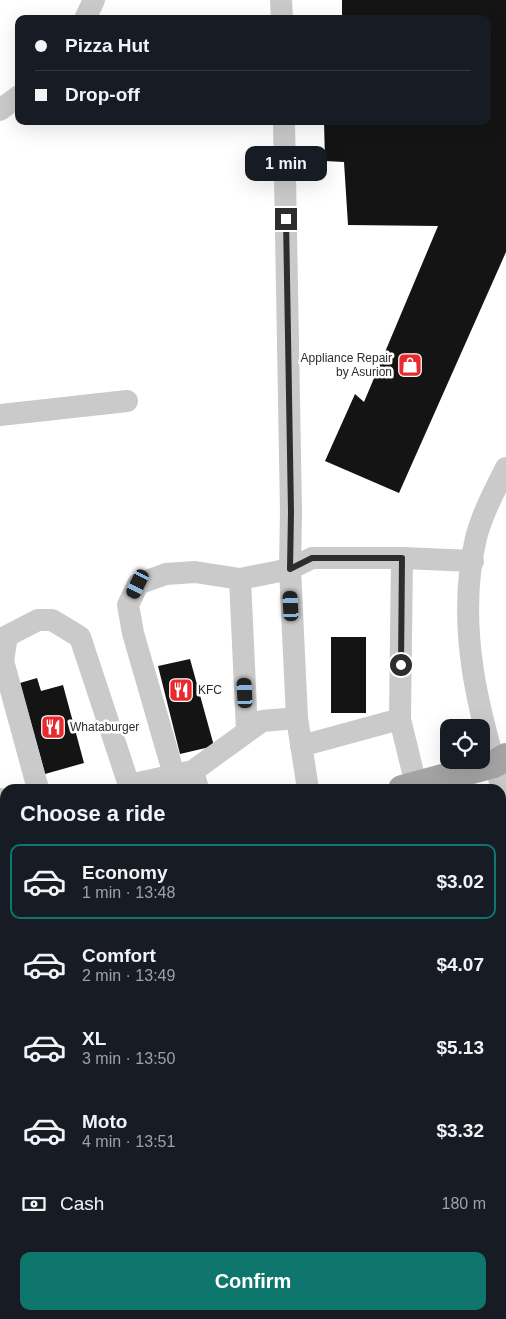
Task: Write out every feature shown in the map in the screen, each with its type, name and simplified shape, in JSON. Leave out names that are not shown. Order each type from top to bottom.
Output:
[{"type":"main road","points":[[420,784],[502,762]]},
{"type":"street","points":[[87,15],[94,0]]},
{"type":"street","points":[[281,0],[282,15]]},
{"type":"street","points":[[0,110],[15,99]]},
{"type":"street","points":[[284,125],[291,502],[290,569],[296,718],[307,784]]},
{"type":"street","points":[[0,415],[127,401]]},
{"type":"street","points":[[504,784],[502,762],[476,695],[471,662],[468,593],[476,538],[506,468]]},
{"type":"street","points":[[188,778],[133,633],[128,605],[138,584],[166,574],[195,572],[240,579],[290,569],[312,558],[402,558],[472,561]]},
{"type":"street","points":[[402,558],[400,719],[409,784]]},
{"type":"street","points":[[240,579],[247,731]]},
{"type":"street","points":[[37,784],[3,661],[7,636],[38,620],[52,620],[80,637],[123,784]]},
{"type":"street","points":[[150,784],[188,778],[262,721],[296,718]]},
{"type":"street","points":[[301,746],[400,719]]},
{"type":"building","points":[[342,0],[506,0],[506,252],[399,493],[325,461],[355,394],[364,402],[438,226],[348,225],[344,162],[325,161],[324,125],[491,125],[491,15],[342,15]]},
{"type":"building","points":[[331,637],[366,637],[366,713],[331,713]]},
{"type":"building","name":"KFC","points":[[190,659],[214,746],[180,754],[158,666]]},
{"type":"building","name":"Whataburger","points":[[37,678],[41,691],[63,685],[84,763],[45,774],[20,683]]},
{"type":"place","name":"Appliance Repair by Asurion","points":[[410,365]]},
{"type":"place","name":"KFC","points":[[181,690]]},
{"type":"place","name":"Whataburger","points":[[53,727]]},
{"type":"route","points":[[286,219],[291,512],[290,569],[312,558],[402,558],[401,665]]}]
